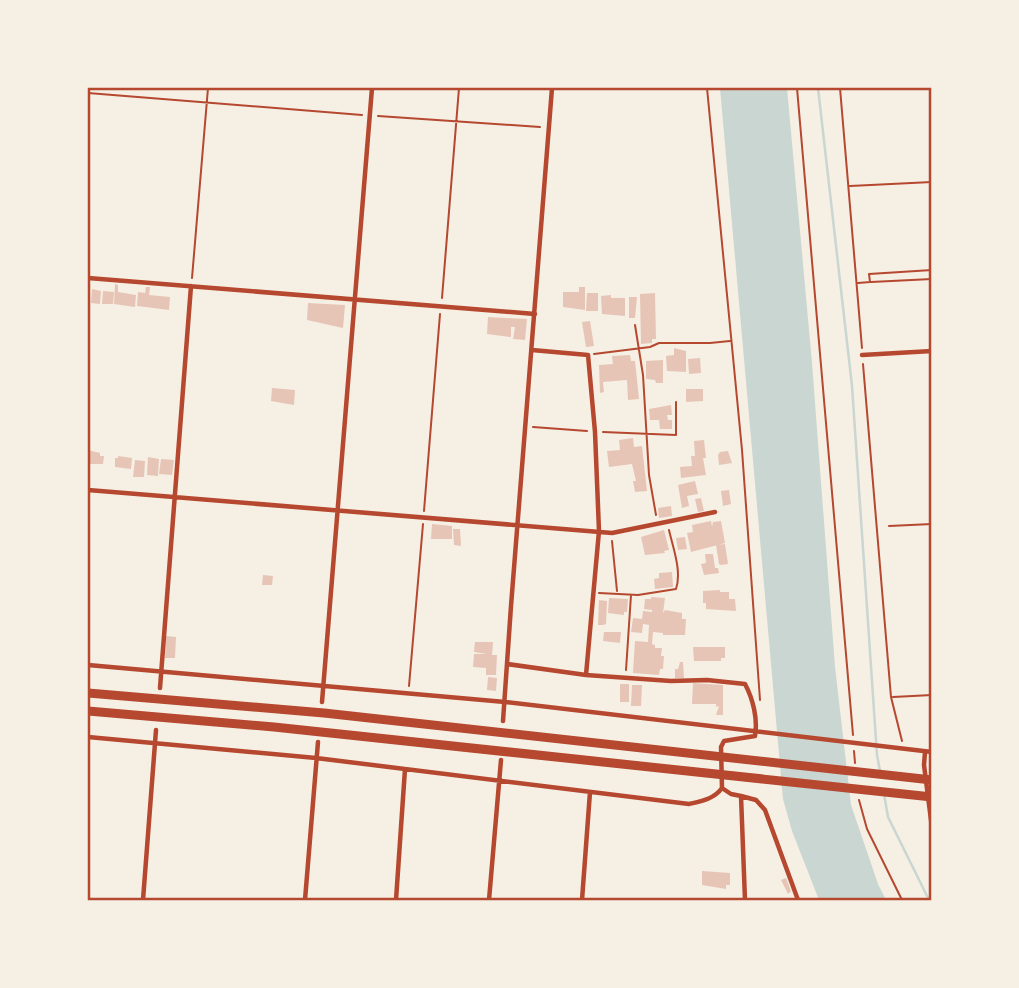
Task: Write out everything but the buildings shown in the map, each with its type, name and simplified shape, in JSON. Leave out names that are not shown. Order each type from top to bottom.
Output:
[{"type":"highway","points":[[88,692],[324,713],[932,780]]},
{"type":"highway","points":[[88,712],[274,726],[931,797]]},
{"type":"street","points":[[322,702],[372,88]]},
{"type":"street","points":[[503,721],[552,88]]},
{"type":"street","points":[[88,278],[535,314]]},
{"type":"street","points":[[160,688],[191,286]]},
{"type":"street","points":[[532,350],[588,355],[595,432],[599,531],[586,674]]},
{"type":"street","points":[[862,355],[932,351]]},
{"type":"street","points":[[88,491],[612,533],[715,512]]},
{"type":"street","points":[[88,664],[505,702],[932,752]]},
{"type":"street","points":[[88,737],[316,758],[690,804],[707,800],[718,794],[722,788],[721,747],[724,741],[755,736],[750,694],[745,684],[707,680],[625,679],[507,664]]},
{"type":"street","points":[[143,901],[156,730]]},
{"type":"street","points":[[305,901],[318,743]]},
{"type":"street","points":[[925,752],[924,765],[932,828]]},
{"type":"street","points":[[489,901],[501,760]]},
{"type":"street","points":[[396,901],[405,769]]},
{"type":"street","points":[[722,788],[731,794],[756,800],[765,810],[798,901]]},
{"type":"street","points":[[582,901],[590,792]]},
{"type":"street","points":[[741,796],[745,901]]},
{"type":"path","points":[[191,286],[208,88]]},
{"type":"path","points":[[408,694],[459,88]]},
{"type":"path","points":[[707,88],[742,450],[760,705]]},
{"type":"path","points":[[797,88],[855,766]]},
{"type":"path","points":[[840,88],[891,696],[904,748]]},
{"type":"path","points":[[88,93],[549,128]]},
{"type":"path","points":[[849,186],[932,182]]},
{"type":"path","points":[[870,282],[869,274],[932,270]]},
{"type":"path","points":[[857,283],[932,279]]},
{"type":"path","points":[[635,325],[643,374],[649,475],[658,524]]},
{"type":"path","points":[[588,355],[638,349],[659,343],[731,341]]},
{"type":"path","points":[[526,425],[595,432],[676,435],[676,402]]},
{"type":"path","points":[[593,593],[631,594],[676,589],[679,581],[667,522]]},
{"type":"path","points":[[889,526],[932,524]]},
{"type":"path","points":[[612,533],[617,594]]},
{"type":"path","points":[[625,679],[631,594]]},
{"type":"path","points":[[891,696],[932,695]]},
{"type":"path","points":[[858,790],[867,829],[902,901]]},
{"type":"shaded area","points":[[720,88],[787,88],[812,363],[835,667],[851,805],[886,900],[819,900],[792,831],[783,799]]},
{"type":"waterway","points":[[818,88],[852,386],[880,771]]},
{"type":"waterway","points":[[884,794],[888,817],[929,900]]}]
